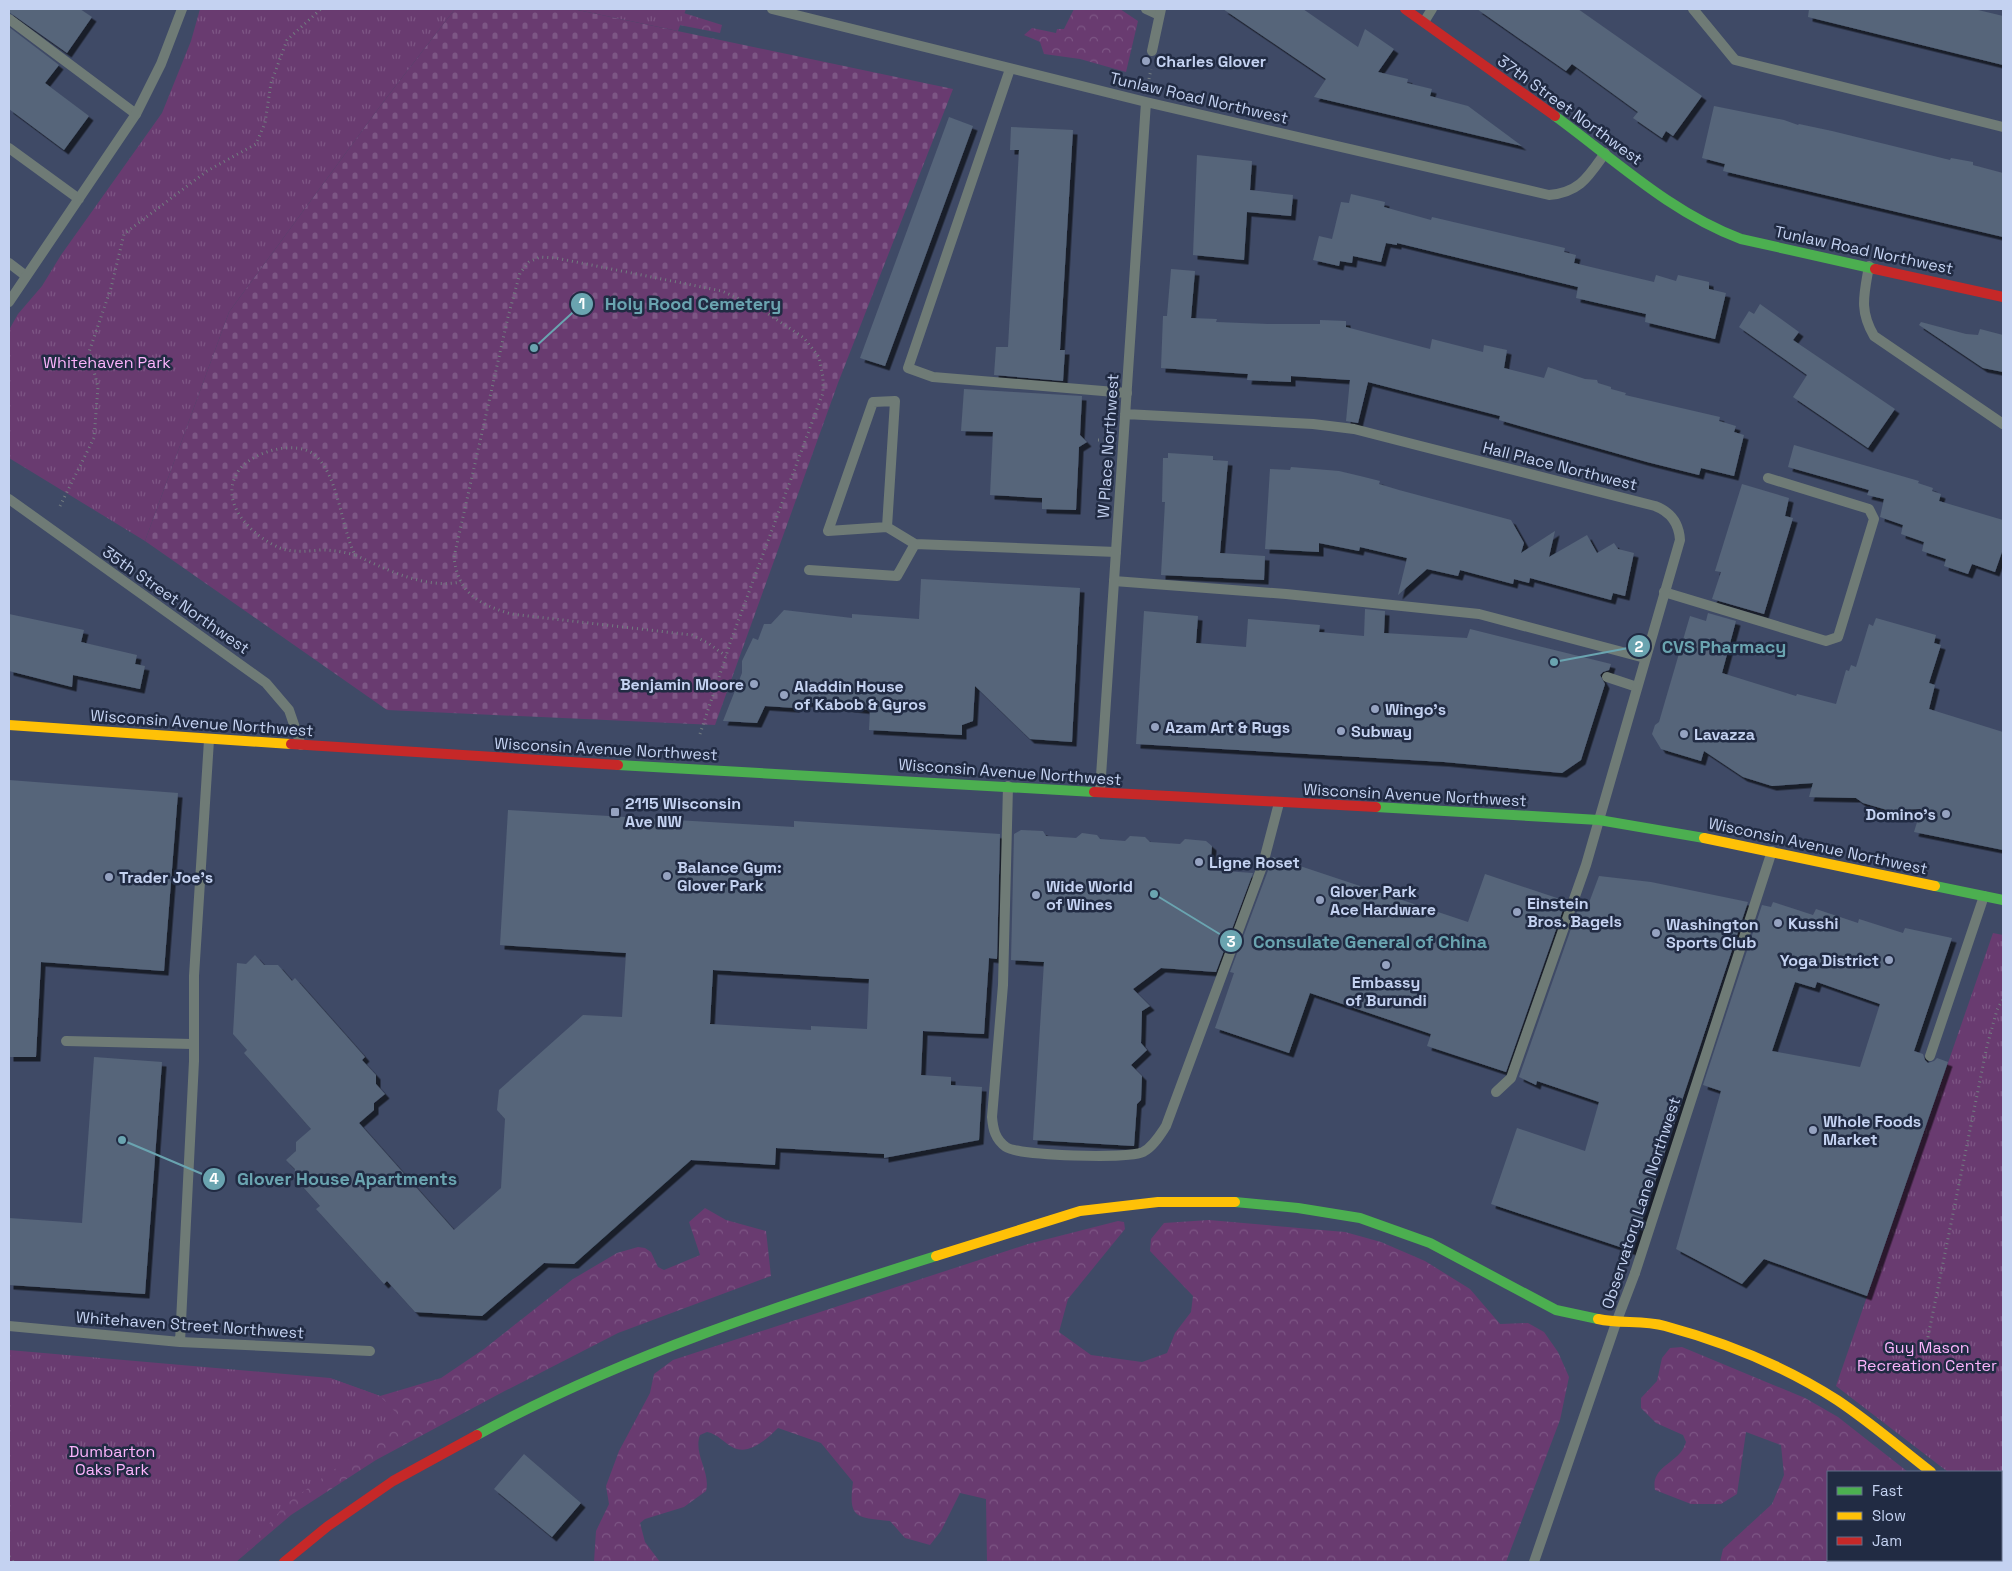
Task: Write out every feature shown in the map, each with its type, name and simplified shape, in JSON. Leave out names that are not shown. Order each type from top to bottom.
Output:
[{"type":"street","points":[[9,302],[136,114],[161,64],[182,9]]},
{"type":"street","name":"Tunlaw Road Northwest","points":[[772,9],[1146,102],[1549,195],[1564,193],[1587,179],[1605,153]]},
{"type":"street","points":[[1146,9],[1160,12],[1152,50]]},
{"type":"street","name":"37th Street Northwest","points":[[1405,9],[1605,153],[1676,208],[1719,232]]},
{"type":"street","points":[[1424,22],[1432,9]]},
{"type":"street","points":[[1693,9],[1735,60],[2003,126]]},
{"type":"street","points":[[9,19],[136,114]]},
{"type":"street","points":[[1010,69],[908,368],[933,377],[1127,393]]},
{"type":"street","name":"W Place Northwest","points":[[1100,791],[1146,102]]},
{"type":"street","points":[[9,148],[79,199]]},
{"type":"street","name":"Tunlaw Road Northwest","points":[[1719,232],[2003,297]]},
{"type":"street","points":[[9,263],[26,276]]},
{"type":"street","points":[[1869,266],[1862,303],[1865,320],[1874,336],[2003,424]]},
{"type":"street","points":[[887,527],[895,401],[873,402],[828,531],[887,527],[914,544],[1116,552]]},
{"type":"street","name":"Hall Place Northwest","points":[[1125,414],[1313,424],[1354,429],[1655,506],[1671,514],[1680,531],[1680,540],[1586,865],[1511,1078],[1496,1092]]},
{"type":"street","points":[[1664,592],[1826,641],[1838,637],[1874,519],[1869,509],[1768,478]]},
{"type":"street","name":"35th Street Northwest","points":[[9,500],[266,683],[289,710],[295,721],[301,745]]},
{"type":"street","points":[[809,570],[897,576],[914,544]]},
{"type":"street","points":[[1114,581],[1286,594],[1479,614],[1645,658]]},
{"type":"street","points":[[1607,677],[1637,687]]},
{"type":"street","name":"Wisconsin Avenue Northwest","points":[[9,725],[209,740],[1599,820],[1673,831],[2003,900]]},
{"type":"street","points":[[180,1342],[194,1061],[192,1044],[194,976],[209,740]]},
{"type":"street","points":[[1008,786],[1003,985],[992,1117],[997,1138],[1006,1147],[1026,1153],[1127,1156],[1144,1152],[1153,1144],[1166,1126],[1263,864],[1279,803]]},
{"type":"street","name":"Observatory Lane Northwest","points":[[1534,1562],[1635,1273],[1772,852]]},
{"type":"street","points":[[1930,1056],[1984,896]]},
{"type":"street","points":[[66,1041],[192,1044]]},
{"type":"street","points":[[284,1562],[328,1526],[392,1481],[494,1426],[634,1361],[762,1312],[881,1272],[1080,1211],[1158,1202],[1238,1202],[1298,1208],[1360,1218],[1430,1244],[1556,1310],[1616,1323],[1636,1321],[1665,1326],[1741,1352],[1784,1371],[1836,1400],[1884,1434],[1930,1471]]},
{"type":"street","name":"Whitehaven Street Northwest","points":[[9,1326],[180,1342],[370,1351]]},
{"type":"path","points":[[60,506],[94,438],[98,387],[89,352],[111,288],[124,234],[207,171],[256,144],[265,123],[271,83],[287,40],[321,9]]},
{"type":"path","points":[[700,734],[726,656],[823,393],[823,377],[819,357],[804,338],[760,309],[722,292],[556,258],[540,257],[529,262],[520,273],[508,317],[454,557],[461,582],[469,593],[484,606],[511,614],[692,635],[708,643],[726,656]]},
{"type":"path","points":[[1098,440],[1105,440]]},
{"type":"path","points":[[355,555],[348,540],[326,469],[316,455],[301,448],[280,448],[255,456],[236,474],[232,495],[241,518],[257,536],[281,548],[295,551],[322,550],[355,555],[425,583],[445,585],[461,582]]},
{"type":"path","points":[[1926,1347],[1987,1046],[1997,1010],[2003,999]]},
{"type":"path","points":[[9,1557],[13,1562]]},
{"type":"green space","name":"Whitehaven Park","points":[[200,9],[455,9],[384,101],[229,312],[145,541],[9,458],[9,330],[18,314],[42,286],[61,255],[162,113],[191,41]]},
{"type":"green space","points":[[455,9],[573,9],[953,89],[838,383],[715,725],[387,710],[145,541],[229,312],[384,101]]},
{"type":"green space","points":[[573,9],[686,9],[678,31]]},
{"type":"green space","points":[[598,9],[671,9],[722,25],[720,33]]},
{"type":"green space","points":[[1074,9],[1120,9],[1138,21],[1126,72],[1080,59],[1044,54],[1040,42],[1024,35],[1032,28],[1056,33],[1057,29],[1064,29]]},
{"type":"green space","name":"Guy Mason Recreation Center","points":[[1993,933],[2003,935],[2003,1526],[2002,1471],[1947,1471],[1836,1386]]},
{"type":"green space","points":[[705,1208],[726,1220],[766,1231],[771,1276],[618,1333],[499,1394],[376,1460],[291,1515],[236,1562],[9,1562],[330,1378],[380,1396],[441,1378],[484,1349],[573,1279],[617,1253],[638,1247],[645,1248],[651,1252],[658,1267],[664,1270],[700,1255],[689,1222]]},
{"type":"green space","points":[[1209,1220],[1345,1232],[1381,1242],[1425,1261],[1470,1289],[1500,1324],[1528,1323],[1544,1332],[1558,1352],[1569,1377],[1560,1420],[1506,1562],[987,1562],[986,1499],[960,1493],[941,1531],[930,1545],[905,1538],[890,1521],[862,1517],[857,1514],[852,1503],[853,1482],[821,1443],[778,1428],[758,1444],[740,1450],[711,1433],[707,1432],[700,1435],[698,1442],[706,1477],[706,1491],[684,1507],[645,1519],[640,1523],[645,1542],[660,1562],[594,1562],[596,1531],[609,1504],[606,1486],[619,1451],[650,1393],[654,1374],[673,1360],[1028,1244],[1118,1221],[1124,1222],[1125,1229],[1068,1299],[1059,1332],[1091,1355],[1142,1362],[1167,1353],[1175,1333],[1191,1312],[1193,1296],[1150,1251],[1151,1239],[1164,1223]]},
{"type":"green space","points":[[1682,1347],[1805,1398],[1838,1417],[1907,1471],[1827,1471],[1827,1561],[2002,1560],[2003,1562],[1720,1562],[1723,1549],[1772,1504],[1784,1475],[1781,1445],[1746,1432],[1737,1494],[1721,1504],[1691,1504],[1655,1490],[1656,1477],[1662,1468],[1680,1453],[1686,1442],[1683,1435],[1656,1423],[1641,1408],[1641,1398],[1657,1381],[1662,1358],[1670,1348]]},
{"type":"green space","name":"Dumbarton Oaks Park","points":[[9,1350],[330,1378],[380,1396],[403,1420],[286,1504],[236,1562],[9,1562]]},
{"type":"building","points":[[9,9],[80,9],[92,17],[67,53],[9,12]]},
{"type":"building","points":[[1223,9],[1303,9],[1358,47],[1365,29],[1394,49],[1378,72],[1408,79],[1407,83],[1432,89],[1430,96],[1468,106],[1522,146],[1314,97],[1326,79]]},
{"type":"building","points":[[1477,9],[1578,9],[1702,96],[1673,136],[1666,131],[1662,138],[1633,118],[1638,112],[1572,64],[1566,71]]},
{"type":"building","points":[[1809,9],[1974,9],[2003,16],[2003,65],[1808,17]]},
{"type":"building","points":[[9,27],[59,65],[45,83],[89,116],[64,150],[9,109]]},
{"type":"building","points":[[1714,106],[1784,120],[1798,125],[1832,131],[1950,160],[1951,158],[1973,162],[1973,165],[2003,173],[2003,237],[1723,171],[1725,164],[1702,158]]},
{"type":"building","points":[[949,117],[973,126],[885,366],[860,358]]},
{"type":"building","points":[[1011,127],[1073,130],[1060,350],[1065,350],[1063,381],[994,375],[996,347],[1008,347],[1019,150],[1010,150]]},
{"type":"building","points":[[1197,155],[1252,161],[1250,190],[1293,195],[1291,216],[1247,212],[1244,260],[1193,255]]},
{"type":"building","points":[[1351,194],[1385,202],[1384,207],[1431,220],[1432,217],[1565,248],[1564,252],[1576,255],[1574,263],[1654,282],[1656,275],[1676,281],[1678,275],[1709,282],[1709,289],[1726,293],[1715,339],[1645,322],[1646,314],[1576,298],[1578,287],[1397,243],[1397,245],[1386,243],[1381,262],[1353,256],[1352,263],[1340,261],[1339,266],[1313,260],[1319,236],[1332,239],[1341,202],[1349,203]]},
{"type":"building","points":[[1171,269],[1195,271],[1191,318],[1217,319],[1216,322],[1268,324],[1320,324],[1320,320],[1346,321],[1346,327],[1430,349],[1432,339],[1483,352],[1484,345],[1507,350],[1504,368],[1544,378],[1548,367],[1585,379],[1597,380],[1598,383],[1611,387],[1611,389],[1626,393],[1625,395],[1720,417],[1719,421],[1736,426],[1734,432],[1744,435],[1734,476],[1701,468],[1699,475],[1647,462],[1499,420],[1500,416],[1368,382],[1358,423],[1346,421],[1350,380],[1291,376],[1291,382],[1247,380],[1248,374],[1161,368],[1163,316],[1167,316]]},
{"type":"building","points":[[1760,304],[1799,332],[1793,340],[1895,409],[1868,448],[1793,397],[1807,375],[1739,327],[1749,311],[1754,314]]},
{"type":"building","points":[[1921,322],[1966,334],[1978,335],[1980,329],[2003,335],[2003,372],[1983,368],[1919,325]]},
{"type":"building","points":[[964,389],[1082,396],[1080,435],[1087,442],[1079,447],[1076,510],[1042,509],[1042,498],[990,495],[993,432],[961,431]]},
{"type":"building","points":[[1794,445],[1919,481],[1918,483],[1933,488],[1932,491],[1941,494],[1939,501],[2003,520],[2003,549],[1995,572],[1972,564],[1968,574],[1944,566],[1946,559],[1922,551],[1924,542],[1901,534],[1903,525],[1880,517],[1884,499],[1867,495],[1869,490],[1788,467]]},
{"type":"building","points":[[1168,453],[1213,456],[1213,460],[1228,461],[1220,553],[1265,556],[1264,580],[1161,575],[1165,502],[1162,502],[1163,458],[1168,458]]},
{"type":"building","points":[[1291,467],[1339,471],[1360,476],[1380,481],[1379,484],[1399,490],[1511,520],[1524,543],[1521,553],[1555,531],[1549,557],[1587,535],[1597,553],[1614,543],[1618,549],[1634,553],[1625,596],[1613,593],[1611,600],[1530,578],[1529,583],[1514,579],[1513,584],[1460,570],[1458,576],[1427,569],[1398,595],[1407,558],[1360,547],[1359,551],[1319,543],[1319,552],[1265,549],[1270,469],[1290,470]]},
{"type":"building","points":[[1742,484],[1789,498],[1785,516],[1793,518],[1764,614],[1712,599],[1721,572],[1715,571]]},
{"type":"building","points":[[921,579],[1080,588],[1072,742],[1030,739],[975,686],[973,721],[962,725],[962,735],[869,730],[870,710],[796,701],[795,708],[765,706],[757,723],[723,721],[742,673],[742,661],[753,638],[758,640],[764,624],[771,624],[784,610],[852,618],[852,614],[919,619]]},
{"type":"building","points":[[1365,609],[1385,611],[1384,633],[1467,638],[1470,629],[1611,664],[1609,670],[1600,675],[1605,684],[1581,760],[1562,773],[1444,762],[1136,744],[1144,611],[1198,616],[1196,643],[1246,647],[1248,619],[1320,625],[1319,632],[1364,636]]},
{"type":"building","points":[[1708,613],[1736,621],[1722,673],[1796,696],[1797,694],[1836,704],[1846,670],[1849,671],[1851,665],[1856,667],[1869,624],[1873,626],[1876,618],[1936,635],[1934,643],[1941,645],[1929,683],[1935,685],[1929,709],[2003,732],[2003,850],[1914,832],[1921,809],[1887,810],[1863,803],[1856,798],[1809,797],[1813,783],[1772,786],[1743,777],[1704,751],[1701,761],[1661,749],[1652,734],[1655,725],[1659,722],[1690,616],[1706,621]]},
{"type":"building","points":[[9,614],[84,630],[81,642],[137,655],[135,664],[145,666],[140,689],[73,675],[72,687],[9,671]]},
{"type":"building","name":"Trader Joe's","points":[[9,780],[178,793],[164,971],[41,962],[36,1057],[9,1057]]},
{"type":"building","points":[[508,810],[794,827],[794,821],[1000,834],[997,959],[989,958],[984,1034],[923,1031],[921,1075],[951,1077],[951,1085],[982,1087],[979,1140],[884,1158],[884,1154],[776,1148],[775,1165],[691,1160],[574,1264],[544,1263],[482,1316],[415,1312],[387,1281],[384,1284],[316,1209],[320,1206],[294,1177],[295,1169],[286,1160],[296,1151],[296,1142],[311,1129],[244,1053],[247,1050],[233,1034],[237,963],[246,964],[255,955],[264,965],[278,965],[292,981],[295,978],[365,1057],[362,1060],[376,1075],[376,1084],[385,1094],[374,1103],[374,1110],[359,1123],[454,1230],[501,1188],[505,1119],[497,1110],[499,1090],[583,1015],[622,1017],[626,953],[500,945]],"holes":[[[713,970],[869,979],[867,1029],[811,1026],[811,1030],[710,1024]]]},
{"type":"building","points":[[1021,830],[1043,831],[1046,836],[1076,838],[1082,833],[1097,835],[1100,839],[1125,841],[1130,836],[1145,837],[1150,842],[1180,844],[1185,839],[1206,841],[1212,846],[1210,870],[1253,873],[1216,972],[1161,968],[1133,989],[1150,1006],[1142,1011],[1141,1043],[1147,1050],[1131,1065],[1142,1076],[1141,1100],[1137,1104],[1134,1146],[1033,1140],[1044,962],[1011,960],[1014,834]]},
{"type":"building","points":[[1273,857],[1468,922],[1485,874],[1566,901],[1506,1072],[1427,1046],[1431,1034],[1310,993],[1289,1053],[1215,1028],[1234,973],[1230,972]]},
{"type":"building","points":[[1599,876],[1651,882],[1748,902],[1632,1251],[1491,1204],[1517,1128],[1585,1151],[1599,1102],[1537,1081],[1536,1085],[1519,1077],[1579,906],[1587,908]]},
{"type":"building","name":"Whole Foods Market","points":[[1773,902],[1813,915],[1816,909],[1858,923],[1859,919],[1903,933],[1905,928],[1952,938],[1914,1051],[1923,1054],[1928,1063],[1937,1058],[1948,1062],[1867,1296],[1764,1259],[1742,1284],[1676,1249],[1721,1091],[1703,1085],[1762,905],[1771,907]],"holes":[[[1795,982],[1815,988],[1817,982],[1880,1004],[1860,1067],[1772,1051]]]},
{"type":"building","points":[[94,1057],[162,1062],[145,1294],[9,1285],[9,1218],[82,1223]]},
{"type":"building","points":[[524,1454],[581,1503],[552,1537],[494,1489]]},
{"type":"traffic: fast","points":[[1555,116],[1644,184],[1691,215],[1715,228],[1741,239],[1875,269]]},
{"type":"traffic: fast","points":[[618,765],[1094,792]]},
{"type":"traffic: fast","points":[[1376,807],[1599,820],[1704,838]]},
{"type":"traffic: fast","points":[[1935,886],[2003,900]]},
{"type":"traffic: fast","points":[[1235,1202],[1298,1208],[1360,1218],[1430,1243],[1556,1310],[1598,1319]]},
{"type":"traffic: fast","points":[[477,1435],[588,1381],[702,1334],[760,1313],[936,1256]]},
{"type":"traffic: slow","points":[[9,725],[291,744]]},
{"type":"traffic: slow","points":[[1704,838],[1935,886]]},
{"type":"traffic: slow","points":[[936,1256],[1080,1211],[1158,1202],[1235,1202]]},
{"type":"traffic: slow","points":[[1598,1319],[1665,1326],[1710,1340],[1776,1366],[1837,1400],[1930,1471]]},
{"type":"traffic: jam","points":[[1405,9],[1555,116]]},
{"type":"traffic: jam","points":[[1875,269],[2003,297]]},
{"type":"traffic: jam","points":[[291,744],[618,765]]},
{"type":"traffic: jam","points":[[1094,792],[1376,807]]},
{"type":"traffic: jam","points":[[284,1562],[328,1526],[393,1481],[477,1435]]},
{"type":"place","name":"Charles Glover","points":[[1146,61]]},
{"type":"place","name":"Holy Rood Cemetery","points":[[534,348]]},
{"type":"place","name":"CVS Pharmacy","points":[[1554,662]]},
{"type":"place","name":"Benjamin Moore","points":[[754,684]]},
{"type":"place","name":"Aladdin House of Kabob & Gyros","points":[[784,695]]},
{"type":"place","name":"Wingo's","points":[[1375,709]]},
{"type":"place","name":"Azam Art & Rugs","points":[[1155,727]]},
{"type":"place","name":"Subway","points":[[1341,731]]},
{"type":"place","name":"Lavazza","points":[[1684,734]]},
{"type":"place","name":"2115 Wisconsin Ave NW","points":[[615,812]]},
{"type":"place","name":"Domino's","points":[[1946,814]]},
{"type":"place","name":"Ligne Roset","points":[[1199,862]]},
{"type":"place","name":"Balance Gym: Glover Park","points":[[667,876]]},
{"type":"place","name":"Trader Joe's","points":[[109,877]]},
{"type":"place","name":"Consulate General of China","points":[[1154,894]]},
{"type":"place","name":"Wide World of Wines","points":[[1036,895]]},
{"type":"place","name":"Glover Park Ace Hardware","points":[[1320,900]]},
{"type":"place","name":"Einstein Bros. Bagels","points":[[1517,912]]},
{"type":"place","name":"Kusshi","points":[[1778,923]]},
{"type":"place","name":"Washington Sports Club","points":[[1656,933]]},
{"type":"place","name":"Yoga District","points":[[1889,960]]},
{"type":"place","name":"Embassy of Burundi","points":[[1386,965]]},
{"type":"place","name":"Whole Foods Market","points":[[1813,1130]]},
{"type":"place","name":"Glover House Apartments","points":[[122,1140]]}]
